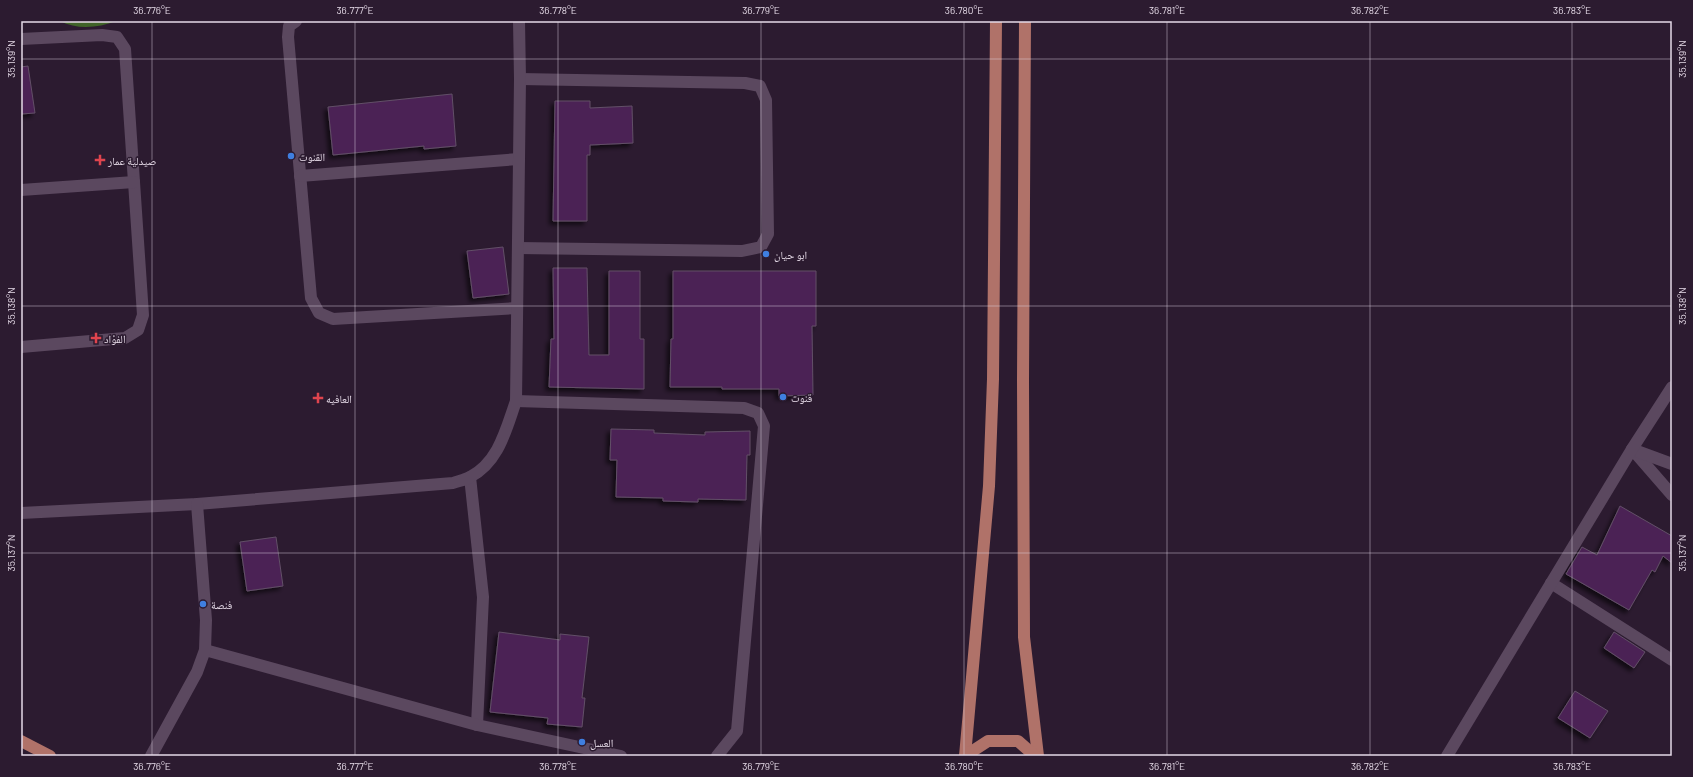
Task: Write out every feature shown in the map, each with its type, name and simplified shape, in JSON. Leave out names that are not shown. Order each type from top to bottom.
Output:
[{"type":"main road","points":[[965,756],[989,486],[993,379],[996,21]]},
{"type":"main road","points":[[1025,21],[1023,372],[1024,637],[1038,756]]},
{"type":"main road","points":[[21,741],[50,756]]},
{"type":"main road","points":[[965,756],[988,741],[1018,741],[1035,756]]},
{"type":"street","points":[[296,21],[289,26],[288,37],[311,298],[319,313],[333,319],[517,308]]},
{"type":"street","points":[[21,513],[196,504],[452,483],[470,477],[486,465],[500,446],[516,401],[520,79],[519,21]]},
{"type":"street","points":[[21,39],[102,35],[117,37],[125,49],[142,315],[138,330],[125,338],[21,347]]},
{"type":"street","points":[[518,248],[742,251],[761,247],[768,234],[766,100],[760,86],[746,83],[520,79]]},
{"type":"street","points":[[300,176],[519,159]]},
{"type":"street","points":[[21,190],[134,182]]},
{"type":"street","points":[[1447,756],[1632,449],[1672,387]]},
{"type":"street","points":[[516,401],[744,408],[758,413],[764,426],[737,731],[717,756]]},
{"type":"street","points":[[1632,449],[1672,464]]},
{"type":"street","points":[[1632,449],[1672,496]]},
{"type":"street","points":[[470,477],[483,597],[477,725]]},
{"type":"street","points":[[151,756],[197,672],[205,650],[206,620],[196,504]]},
{"type":"street","points":[[1551,583],[1672,660]]},
{"type":"street","points":[[205,650],[477,725],[621,756]]},
{"type":"green space","points":[[60,21],[116,21],[102,25],[80,27]]},
{"type":"building","points":[[28,66],[35,113],[21,114],[21,67]]},
{"type":"building","points":[[452,94],[456,146],[424,149],[424,146],[333,155],[328,107]]},
{"type":"building","points":[[555,101],[590,101],[590,108],[632,106],[633,143],[590,145],[590,155],[587,155],[587,221],[553,221]]},
{"type":"building","points":[[503,247],[509,294],[473,298],[467,251]]},
{"type":"building","points":[[553,268],[587,268],[589,355],[609,355],[609,271],[640,271],[640,339],[644,339],[644,389],[549,387],[551,339],[554,339]]},
{"type":"building","points":[[673,271],[816,271],[816,326],[812,326],[813,395],[779,396],[779,389],[670,387],[671,339],[673,339]]},
{"type":"building","points":[[611,429],[654,430],[654,433],[705,435],[705,432],[750,431],[750,455],[747,455],[746,500],[698,499],[698,502],[663,501],[663,498],[616,497],[617,460],[610,460]]},
{"type":"building","points":[[1620,506],[1672,536],[1672,563],[1663,556],[1655,572],[1652,570],[1629,610],[1566,574],[1582,547],[1597,555]]},
{"type":"building","points":[[276,537],[283,586],[247,591],[240,542]]},
{"type":"building","points":[[499,632],[560,640],[560,634],[589,637],[582,698],[585,698],[582,727],[547,724],[548,718],[490,712]]},
{"type":"building","points":[[1614,632],[1645,652],[1634,668],[1604,648]]},
{"type":"building","points":[[1575,691],[1608,711],[1590,738],[1558,718]]},
{"type":"place","name":"القنوت","points":[[291,156]]},
{"type":"place","name":"صيدلية عمار","points":[[100,160]]},
{"type":"place","name":"ابو حيان","points":[[766,254]]},
{"type":"place","name":"الفؤاد","points":[[96,338]]},
{"type":"place","name":"قنوت","points":[[783,397]]},
{"type":"place","name":"العافيه","points":[[318,398]]},
{"type":"place","name":"فنصة","points":[[203,604]]},
{"type":"place","name":"العسل","points":[[582,742]]}]
